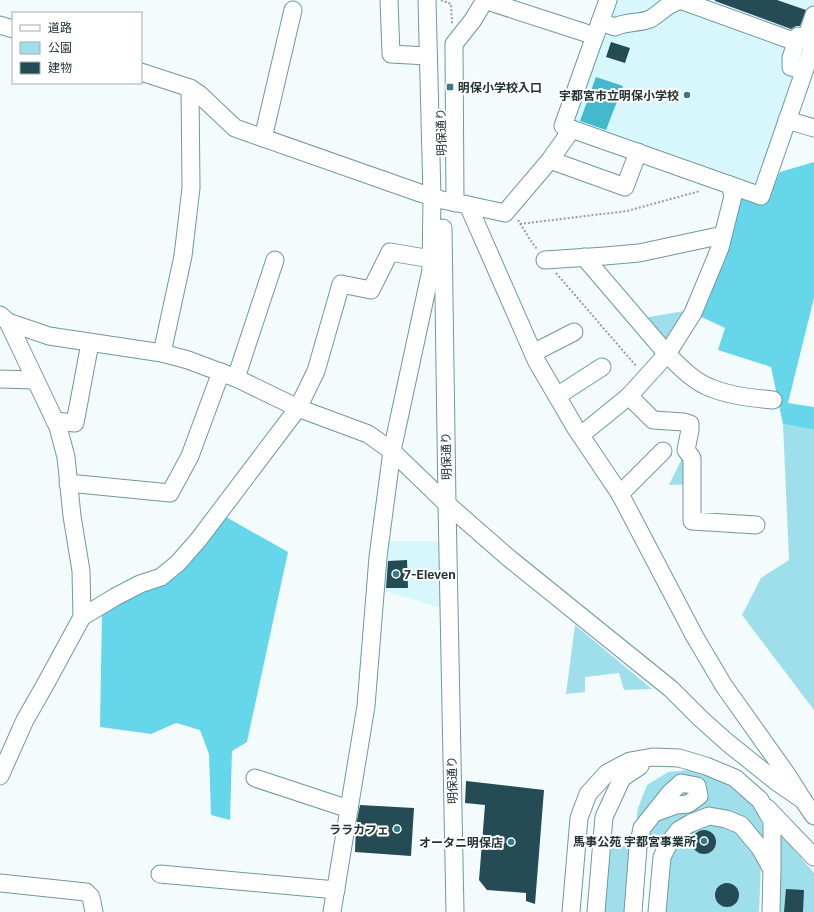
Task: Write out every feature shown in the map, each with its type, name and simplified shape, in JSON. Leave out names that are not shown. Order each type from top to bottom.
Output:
[{"type":"street","points":[[389,0],[391,54],[428,56]]},
{"type":"street","points":[[427,0],[428,56],[449,201],[557,396],[620,494],[695,637],[724,686],[788,776],[814,816]]},
{"type":"street","points":[[332,912],[366,706],[378,557],[392,451],[431,270],[431,259],[449,201],[454,44],[473,20],[484,0],[597,29],[615,27],[623,23],[645,21],[650,19],[670,3],[680,0],[796,42]]},
{"type":"street","points":[[608,0],[563,126],[761,196],[814,43]]},
{"type":"street","name":"明保通り","points":[[444,2],[449,201],[447,504],[455,912]]},
{"type":"street","points":[[263,138],[293,10]]},
{"type":"street","points":[[804,71],[791,67],[791,58],[798,36],[806,39],[814,15]]},
{"type":"street","points":[[0,24],[12,29]]},
{"type":"street","points":[[142,72],[190,88],[199,94],[235,128],[449,201],[505,213],[550,160],[572,130]]},
{"type":"street","points":[[162,353],[183,256],[189,203],[190,88]]},
{"type":"street","points":[[787,120],[814,128]]},
{"type":"street","points":[[550,160],[625,187],[638,152]]},
{"type":"street","points":[[581,435],[629,396],[667,354],[694,314],[720,248],[733,196],[730,185]]},
{"type":"street","points":[[545,260],[639,253],[723,235]]},
{"type":"street","points":[[82,617],[134,587],[161,577],[178,563],[200,539],[298,408],[316,371],[341,284],[371,290],[390,252],[431,259]]},
{"type":"street","points":[[584,257],[667,354],[682,369],[710,388],[747,398],[773,400]]},
{"type":"street","points":[[68,483],[170,493],[190,456],[228,375],[275,260]]},
{"type":"street","points":[[5,324],[49,336],[162,353],[188,360],[228,375],[298,408],[368,434],[392,451],[447,504],[510,560],[672,689],[700,718],[728,743],[778,783],[803,800]]},
{"type":"street","points":[[0,776],[25,720],[82,617],[81,571],[72,516],[66,458],[58,427],[5,324]]},
{"type":"street","points":[[533,352],[574,332]]},
{"type":"street","points":[[55,421],[75,423],[90,343]]},
{"type":"street","points":[[557,396],[602,367]]},
{"type":"street","points":[[0,379],[35,380]]},
{"type":"street","points":[[629,396],[653,420],[684,422],[690,424],[686,450],[692,458],[692,521],[756,525]]},
{"type":"street","points":[[620,494],[663,451]]},
{"type":"street","points":[[596,912],[604,817],[622,778],[653,757]]},
{"type":"street","points":[[571,912],[579,818],[588,794],[607,773],[630,761],[653,757],[679,758],[706,766],[735,778],[760,800],[814,857]]},
{"type":"street","points":[[255,778],[349,809]]},
{"type":"street","points":[[760,800],[772,822],[771,912]]},
{"type":"street","points":[[633,912],[638,847],[642,828],[654,813]]},
{"type":"street","points":[[657,912],[662,857],[669,843],[679,830],[691,823],[709,816],[726,819],[741,825],[760,848],[772,870]]},
{"type":"street","points":[[160,874],[336,890]]},
{"type":"street","points":[[0,883],[86,892],[92,897],[94,912]]},
{"type":"path","points":[[441,0],[444,2],[452,27]]},
{"type":"path","points":[[520,224],[626,211],[703,190]]},
{"type":"path","points":[[510,206],[531,241],[545,260],[639,369]]},
{"type":"shaded area","name":"宇都宮市立明保小学校","points":[[613,0],[814,0],[814,42],[761,184],[752,189],[570,120]]},
{"type":"shaded area","points":[[596,77],[623,86],[606,130],[580,121]]},
{"type":"shaded area","points":[[814,162],[814,298],[788,403],[814,407],[814,430],[783,424],[771,367],[718,350],[725,328],[693,313],[733,196],[765,202],[780,172]]},
{"type":"shaded area","points":[[226,517],[288,552],[247,742],[232,751],[230,820],[211,815],[209,754],[200,730],[176,723],[151,734],[100,727],[102,613]]},
{"type":"shaded area","points":[[385,541],[439,541],[440,608],[381,590]]},
{"type":"green space","points":[[690,310],[672,341],[664,341],[643,318]]},
{"type":"green space","points":[[783,424],[814,430],[814,710],[742,615],[761,578],[789,560]]},
{"type":"green space","points":[[686,450],[692,484],[669,485]]},
{"type":"green space","points":[[575,625],[652,689],[624,690],[619,673],[585,677],[585,692],[566,694]]},
{"type":"green space","points":[[689,770],[713,777],[732,786],[754,806],[764,830],[768,854],[714,812],[660,847],[633,843],[638,808],[647,785],[668,772]]},
{"type":"green space","points":[[708,825],[721,826],[734,832],[744,838],[754,850],[761,866],[759,912],[664,912],[666,859],[683,834]]},
{"type":"green space","points":[[778,831],[814,873],[814,912],[776,912]]},
{"type":"green space","points":[[606,845],[633,847],[628,912],[602,912]]},
{"type":"building","points":[[715,0],[777,0],[806,10],[800,26],[796,26],[791,29]]},
{"type":"building","points":[[611,42],[630,48],[625,63],[606,57]]},
{"type":"building","name":"7-Eleven","points":[[407,560],[408,588],[386,588],[388,561]]},
{"type":"building","name":"オータニ明保店","points":[[466,781],[544,790],[535,904],[526,901],[526,893],[487,890],[479,880],[485,805],[465,803]]},
{"type":"building","points":[[360,805],[414,808],[411,856],[355,852],[356,825]]},
{"type":"building","name":"馬事公苑 宇都宮事業所","points":[[704,830],[713,833],[716,842],[713,851],[704,854],[695,851],[692,842],[695,833]]},
{"type":"building","points":[[727,883],[735,887],[739,895],[735,903],[727,907],[719,903],[715,895],[719,887]]},
{"type":"building","points":[[786,889],[804,890],[803,912],[784,912]]},
{"type":"place","name":"明保小学校入口","points":[[450,87]]},
{"type":"place","name":"宇都宮市立明保小学校","points":[[687,95]]},
{"type":"place","name":"7-Eleven","points":[[396,574]]},
{"type":"place","name":"ララカフェ","points":[[397,829]]},
{"type":"place","name":"馬事公苑 宇都宮事業所","points":[[704,841]]},
{"type":"place","name":"オータニ明保店","points":[[511,842]]}]
